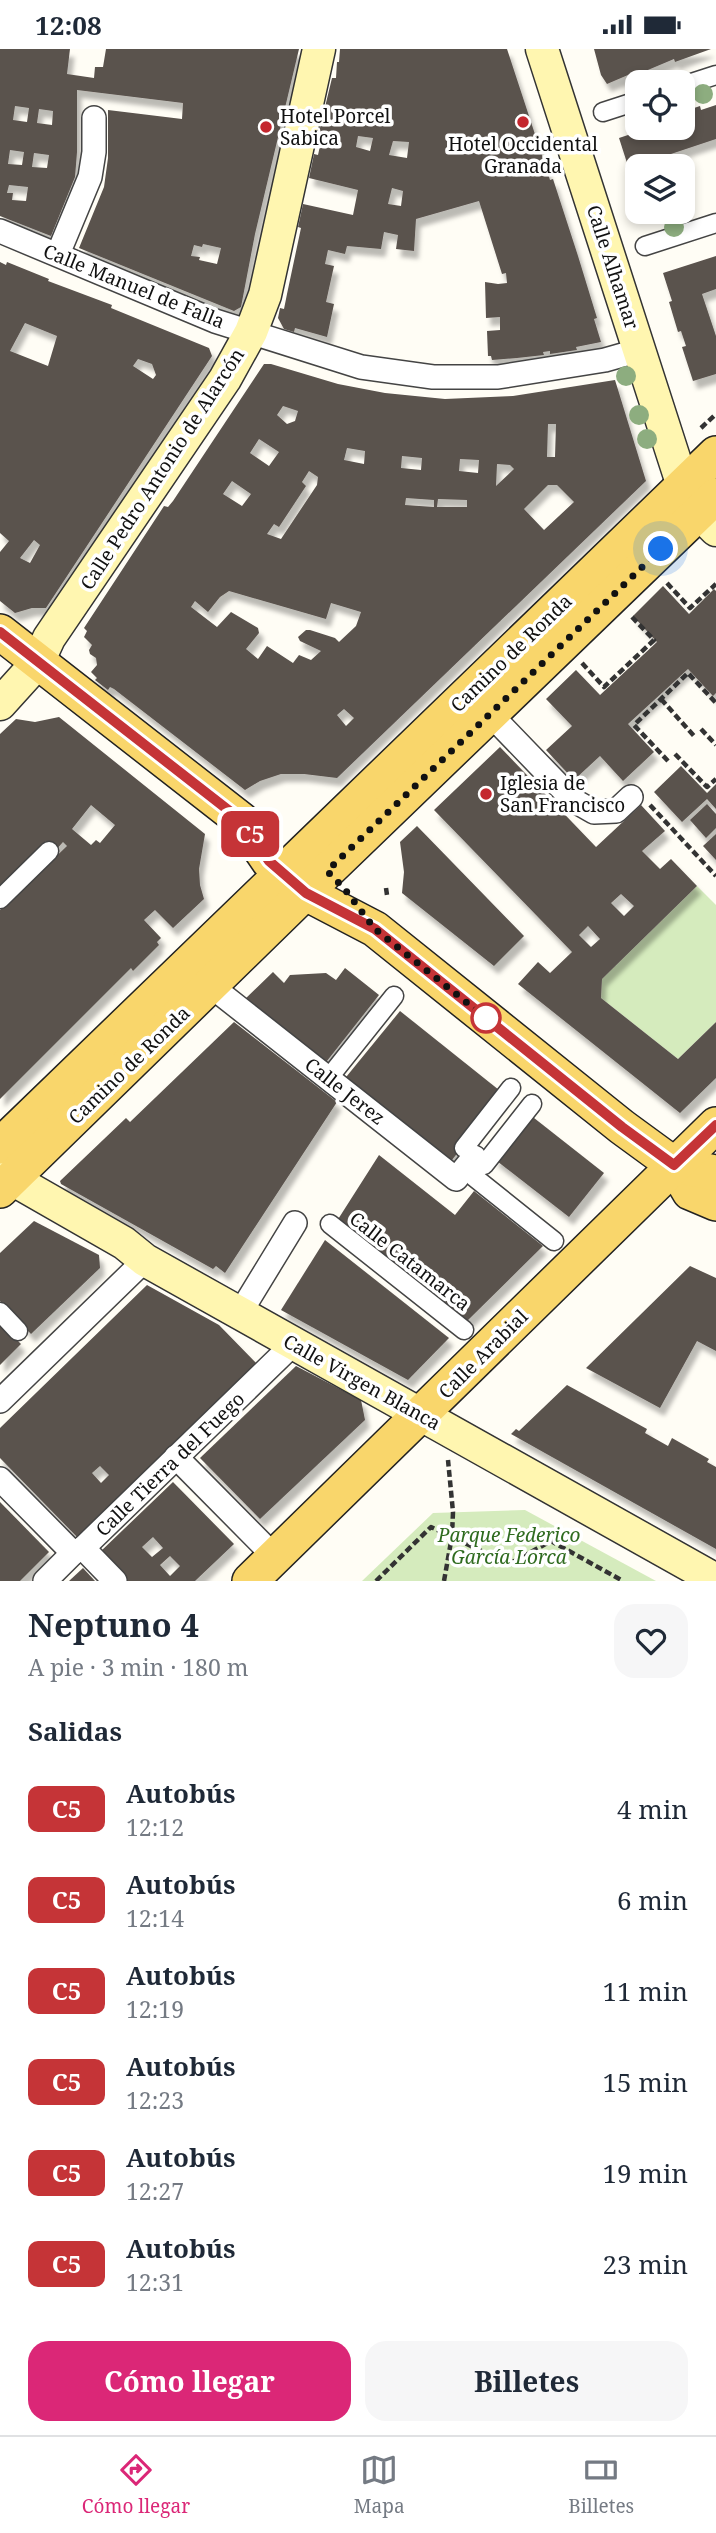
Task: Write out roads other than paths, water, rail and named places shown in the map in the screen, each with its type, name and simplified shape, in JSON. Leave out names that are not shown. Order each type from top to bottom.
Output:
[{"type":"main road","name":"Calle Pedro Antonio de Alarcón","points":[[0,704],[38,662],[49,638],[225,379],[251,332],[265,295],[318,49]]},
{"type":"main road","name":"Calle Alhamar","points":[[542,49],[639,350],[703,506]]},
{"type":"main road","name":"Camino de Ronda","points":[[0,1146],[249,905],[305,872],[489,714],[703,506],[711,442]]},
{"type":"main road","name":"Camino de Ronda","points":[[4,1180],[211,986],[305,872],[703,506]]},
{"type":"main road","points":[[0,632],[248,831],[305,872],[612,1119],[699,1183]]},
{"type":"main road","points":[[248,831],[249,905]]},
{"type":"main road","name":"Calle Arabial","points":[[250,1581],[635,1203],[699,1183],[716,1125]]},
{"type":"main road","name":"Calle Virgen Blanca","points":[[4,1180],[124,1243],[145,1260],[716,1580]]},
{"type":"street","points":[[695,82],[716,75]]},
{"type":"street","points":[[603,112],[625,105]]},
{"type":"street","points":[[58,254],[90,177],[94,152],[94,118]]},
{"type":"street","points":[[645,246],[716,223]]},
{"type":"street","name":"Calle Manuel de Falla","points":[[0,231],[215,321],[361,367],[433,377],[498,377],[605,360],[639,350]]},
{"type":"street","points":[[489,714],[573,800],[594,812],[616,811],[638,799]]},
{"type":"street","points":[[0,899],[49,851]]},
{"type":"street","name":"Calle Jerez","points":[[211,986],[456,1179],[474,1162]]},
{"type":"street","points":[[331,1075],[394,996]]},
{"type":"street","points":[[474,1162],[511,1088]]},
{"type":"street","points":[[474,1162],[532,1104]]},
{"type":"street","points":[[474,1162],[554,1241]]},
{"type":"street","points":[[240,1313],[295,1223]]},
{"type":"street","name":"Calle Catamarca","points":[[330,1224],[464,1330]]},
{"type":"street","points":[[0,1401],[145,1260]]},
{"type":"street","points":[[0,1312],[18,1331]]},
{"type":"street","name":"Calle Tierra del Fuego","points":[[45,1581],[177,1457],[291,1342]]},
{"type":"street","points":[[177,1457],[275,1557]]},
{"type":"street","points":[[0,1479],[78,1551],[115,1581]]},
{"type":"place","name":"Hotel Occidental Granada","points":[[523,122]]},
{"type":"place","name":"Hotel Porcel Sabica","points":[[266,127]]},
{"type":"place","name":"Iglesia de San Francisco","points":[[486,794]]},
{"type":"park label","name":"Parque Federico García Lorca","points":[[509,1546]]}]
